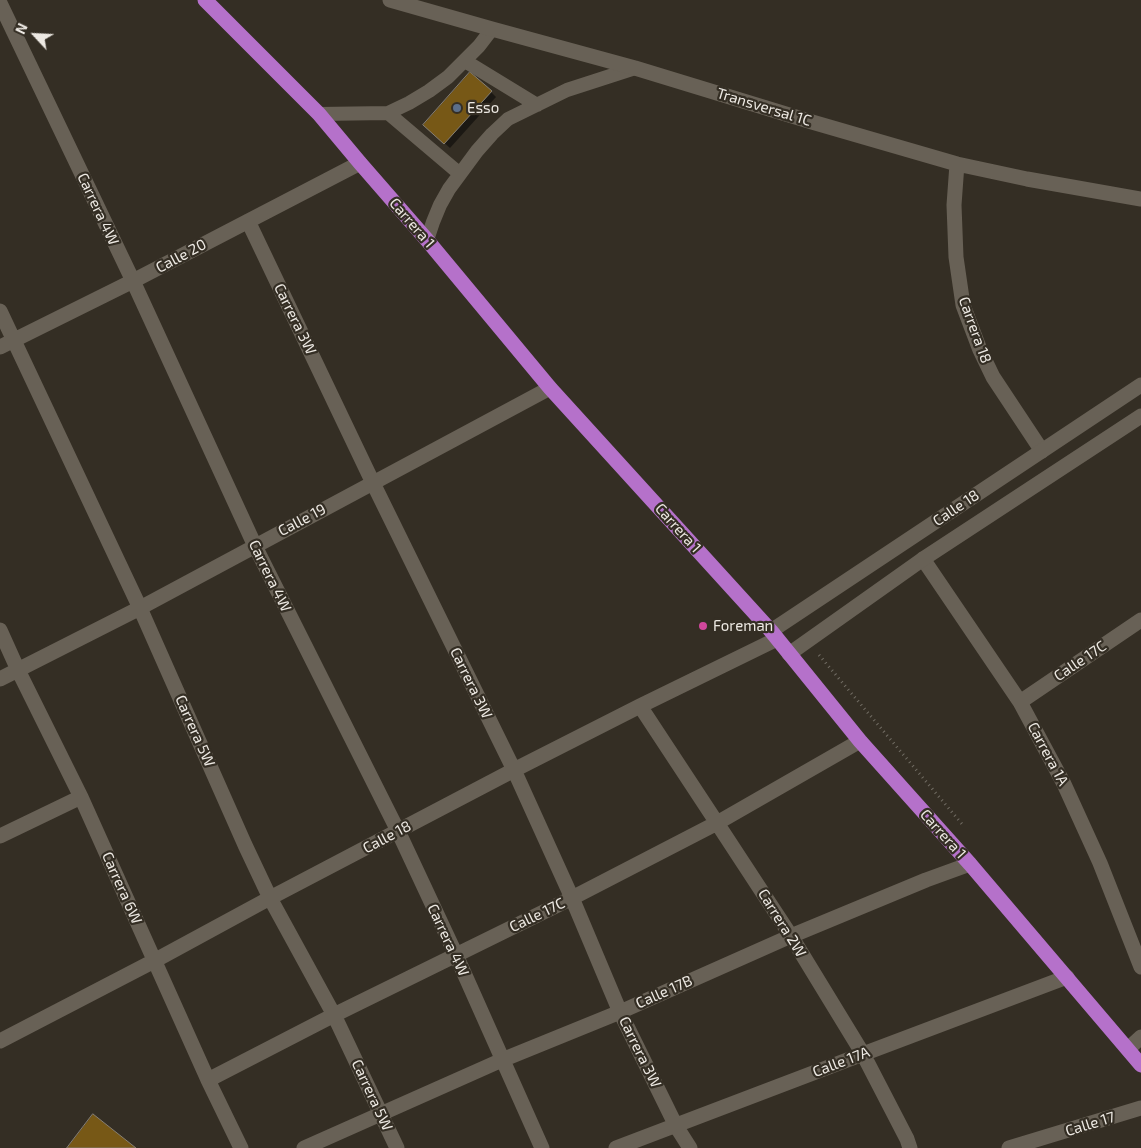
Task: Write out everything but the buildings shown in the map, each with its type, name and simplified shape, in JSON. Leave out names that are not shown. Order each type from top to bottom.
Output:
[{"type":"highway","name":"Carrera 1","points":[[205,0],[319,114],[550,388],[774,635],[860,741],[970,864],[1141,1065]]},
{"type":"street","name":"Transversal 1C","points":[[390,0],[635,68],[957,164],[1027,179],[1141,199]]},
{"type":"street","name":"Carrera 4W","points":[[2,11],[133,281],[255,546],[398,831],[456,955],[542,1148]]},
{"type":"street","name":"Calle 20","points":[[0,347],[133,281],[360,163]]},
{"type":"street","name":"Carrera 18","points":[[957,164],[954,205],[956,257],[963,305],[980,350],[993,377],[1042,451]]},
{"type":"street","name":"Carrera 3W","points":[[248,221],[373,483],[514,770],[572,898],[620,1012],[676,1126],[690,1148]]},
{"type":"street","name":"Carrera 5W","points":[[0,311],[140,608],[270,898],[334,1015],[397,1148]]},
{"type":"street","name":"Calle 18","points":[[0,1041],[774,635],[1141,385]]},
{"type":"street","name":"Calle 19","points":[[0,679],[140,608],[550,388]]},
{"type":"street","name":"Calle 18","points":[[789,654],[923,559],[1141,416]]},
{"type":"street","name":"Carrera 1A","points":[[923,559],[1020,702],[1064,784],[1096,854],[1141,966]]},
{"type":"street","name":"Calle 17C","points":[[1020,702],[1141,620]]},
{"type":"street","name":"Carrera 6W","points":[[0,630],[81,797],[208,1080],[241,1148]]},
{"type":"street","name":"Carrera 2W","points":[[640,706],[791,936],[863,1054],[910,1148]]},
{"type":"street","name":"Calle 17C","points":[[208,1080],[334,1015],[572,898],[717,823],[860,741]]},
{"type":"street","points":[[0,836],[81,797]]},
{"type":"street","name":"Calle 17B","points":[[304,1148],[502,1060],[620,1012],[791,936],[926,880],[970,864]]},
{"type":"street","name":"Calle 17A","points":[[616,1148],[1067,978]]},
{"type":"street","points":[[1128,1049],[1141,1037]]},
{"type":"street","name":"Calle 17","points":[[1010,1148],[1141,1108]]},
{"type":"lane","points":[[319,114],[388,113],[409,103],[448,77],[479,46],[492,29]]},
{"type":"lane","points":[[465,61],[537,105]]},
{"type":"lane","points":[[427,240],[440,205],[460,174],[477,151],[503,124],[567,90],[635,68]]},
{"type":"lane","points":[[388,113],[460,174]]},
{"type":"place","name":"Esso","points":[[457,108]]},
{"type":"place","name":"Foreman","points":[[703,626]]}]
